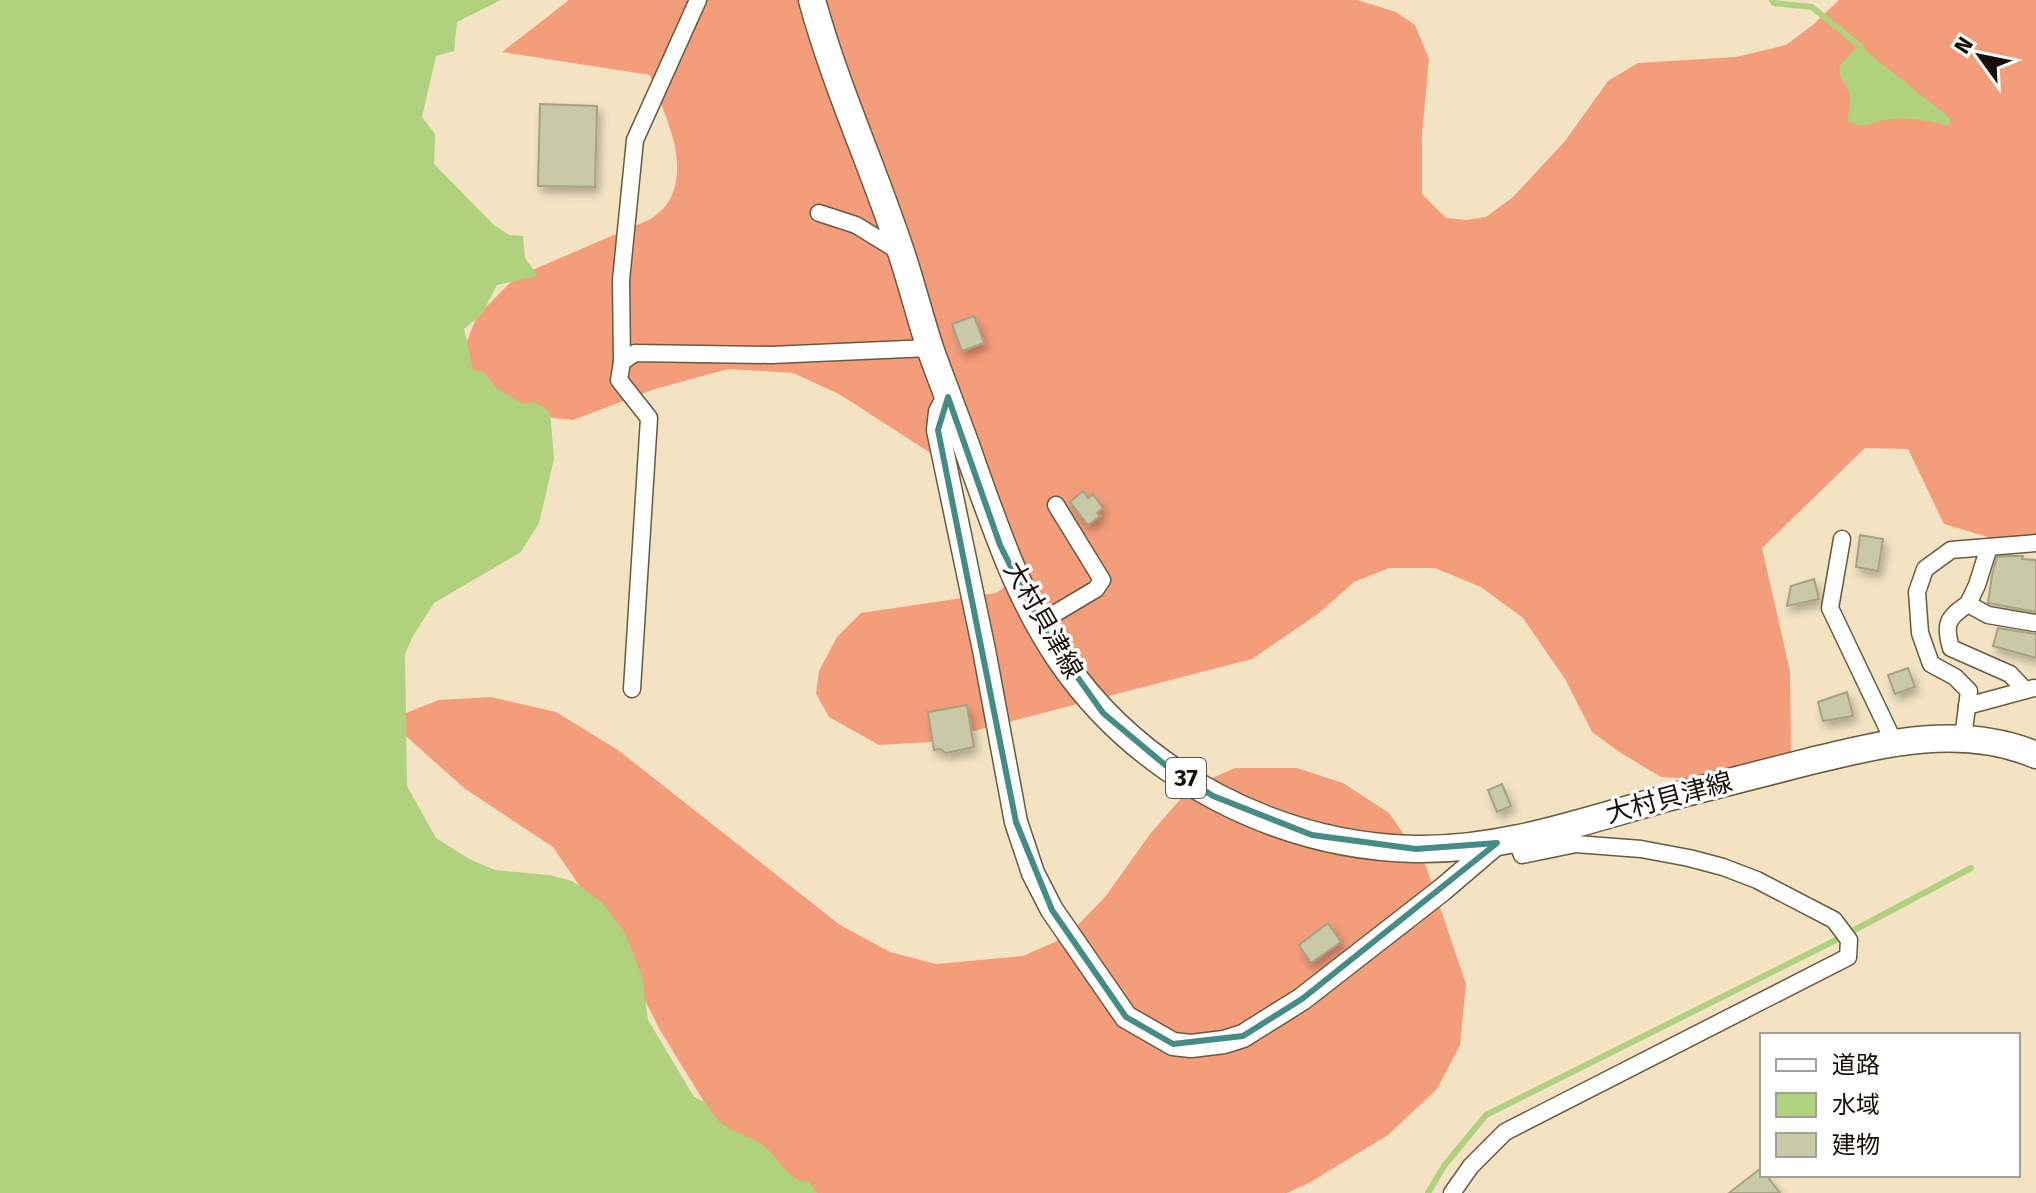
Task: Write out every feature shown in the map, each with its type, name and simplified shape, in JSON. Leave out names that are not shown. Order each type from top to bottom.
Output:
[{"type":"main road","name":"大村貝津線","points":[[812,0],[848,112],[901,253],[930,348],[1000,545],[1039,623],[1062,661],[1103,713],[1164,764],[1213,796],[1258,817],[1312,835],[1365,845],[1416,849],[1506,841],[1894,742],[1963,738],[2021,749],[2036,755]]},
{"type":"street","points":[[632,689],[649,418],[619,380],[622,362],[621,280],[635,140],[698,0]]},
{"type":"street","points":[[819,213],[856,225],[901,253]]},
{"type":"street","points":[[622,362],[635,353],[771,355],[930,348]]},
{"type":"street","points":[[948,397],[940,412],[938,430],[1016,822],[1033,873],[1052,910],[1126,1017],[1173,1044],[1191,1046],[1243,1036],[1302,999],[1506,841],[1522,855],[1576,844],[1641,849],[1723,867],[1757,880],[1834,920],[1849,940],[1848,957],[1505,1132],[1471,1166],[1452,1193]]},
{"type":"street","points":[[1039,623],[1096,589],[1102,580],[1056,505]]},
{"type":"street","points":[[1842,539],[1830,608],[1894,742]]},
{"type":"street","points":[[1963,738],[1969,691],[1955,677],[1931,664],[1920,633],[1917,592],[1925,569],[1951,550],[2036,543]]},
{"type":"street","points":[[1989,547],[1968,604],[1952,614],[1946,631],[1951,648],[2010,674],[2031,689]]},
{"type":"street","points":[[1968,604],[1988,615],[2035,623]]},
{"type":"street","points":[[1967,706],[2031,689]]},
{"type":"highlighted area","points":[[948,397],[1000,545],[1039,623],[1103,713],[1164,764],[1213,796],[1312,835],[1416,849],[1497,843],[1302,999],[1243,1036],[1173,1044],[1126,1017],[1052,910],[1016,822],[938,430]]},
{"type":"shaded area","points":[[569,0],[1357,0],[1396,12],[1415,25],[1429,59],[1422,134],[1422,194],[1446,218],[1467,220],[1486,217],[1513,197],[1565,141],[1608,81],[1638,63],[1736,57],[1786,45],[1839,0],[2036,0],[2036,541],[2005,542],[1944,524],[1908,449],[1865,448],[1762,548],[1790,671],[1791,753],[1762,776],[1713,780],[1661,777],[1621,753],[1592,732],[1565,679],[1523,618],[1481,587],[1435,568],[1389,568],[1354,582],[1319,613],[1252,659],[931,742],[879,745],[829,717],[816,694],[819,671],[837,637],[861,613],[996,593],[1013,581],[1019,551],[1005,516],[946,463],[839,394],[793,373],[728,369],[655,389],[573,420],[527,415],[466,366],[465,346],[477,316],[516,277],[651,219],[667,204],[675,186],[677,170],[673,137],[650,75],[502,52]]},
{"type":"shaded area","points":[[491,697],[556,712],[618,750],[840,925],[890,952],[936,964],[1023,956],[1066,937],[1105,897],[1150,834],[1190,788],[1235,768],[1297,768],[1343,783],[1389,813],[1426,866],[1466,984],[1460,1045],[1437,1089],[1388,1135],[1287,1193],[760,1193],[660,1030],[609,929],[553,847],[464,788],[388,720],[439,700]]},
{"type":"water","points":[[0,0],[501,0],[457,22],[454,51],[436,56],[422,117],[435,134],[434,164],[494,225],[509,235],[523,236],[525,258],[538,276],[497,285],[482,314],[464,329],[473,370],[484,372],[496,388],[523,404],[535,402],[550,412],[554,459],[539,523],[521,552],[434,603],[413,636],[405,654],[407,786],[436,838],[469,859],[495,870],[549,875],[572,881],[603,903],[625,934],[642,976],[648,1020],[694,1097],[705,1103],[724,1125],[760,1143],[788,1173],[809,1182],[817,1193],[0,1193]]},
{"type":"water","points":[[1861,47],[1951,119],[1949,126],[1905,119],[1863,125],[1847,121],[1850,95],[1839,66],[1855,49]]},
{"type":"building","points":[[540,104],[597,106],[595,187],[538,186]]},
{"type":"building","points":[[974,316],[984,343],[962,351],[952,324]]},
{"type":"building","points":[[1083,491],[1088,498],[1093,494],[1103,508],[1097,513],[1100,516],[1088,525],[1070,502]]},
{"type":"building","points":[[1860,535],[1883,539],[1878,571],[1856,567]]},
{"type":"building","points":[[2023,556],[2022,559],[2036,560],[2036,612],[1988,603],[1997,557]]},
{"type":"building","points":[[1814,579],[1819,599],[1787,606],[1791,586]]},
{"type":"building","points":[[1998,628],[2036,634],[2036,658],[1993,646]]},
{"type":"building","points":[[1908,668],[1915,687],[1895,694],[1888,675]]},
{"type":"building","points":[[1847,692],[1853,716],[1823,721],[1818,702]]},
{"type":"building","points":[[967,705],[974,747],[946,753],[940,749],[934,750],[928,712]]},
{"type":"building","points":[[1502,784],[1511,806],[1497,812],[1488,790]]},
{"type":"building","points":[[1328,923],[1341,942],[1311,963],[1299,945]]},
{"type":"building","points":[[1760,1169],[1760,1177],[1768,1177],[1780,1193],[1729,1193]]},
{"type":"waterway","points":[[1772,0],[1774,3],[1812,7],[1861,47]]},
{"type":"waterway","points":[[1428,1193],[1444,1166],[1486,1115],[1828,944],[1971,868]]}]
